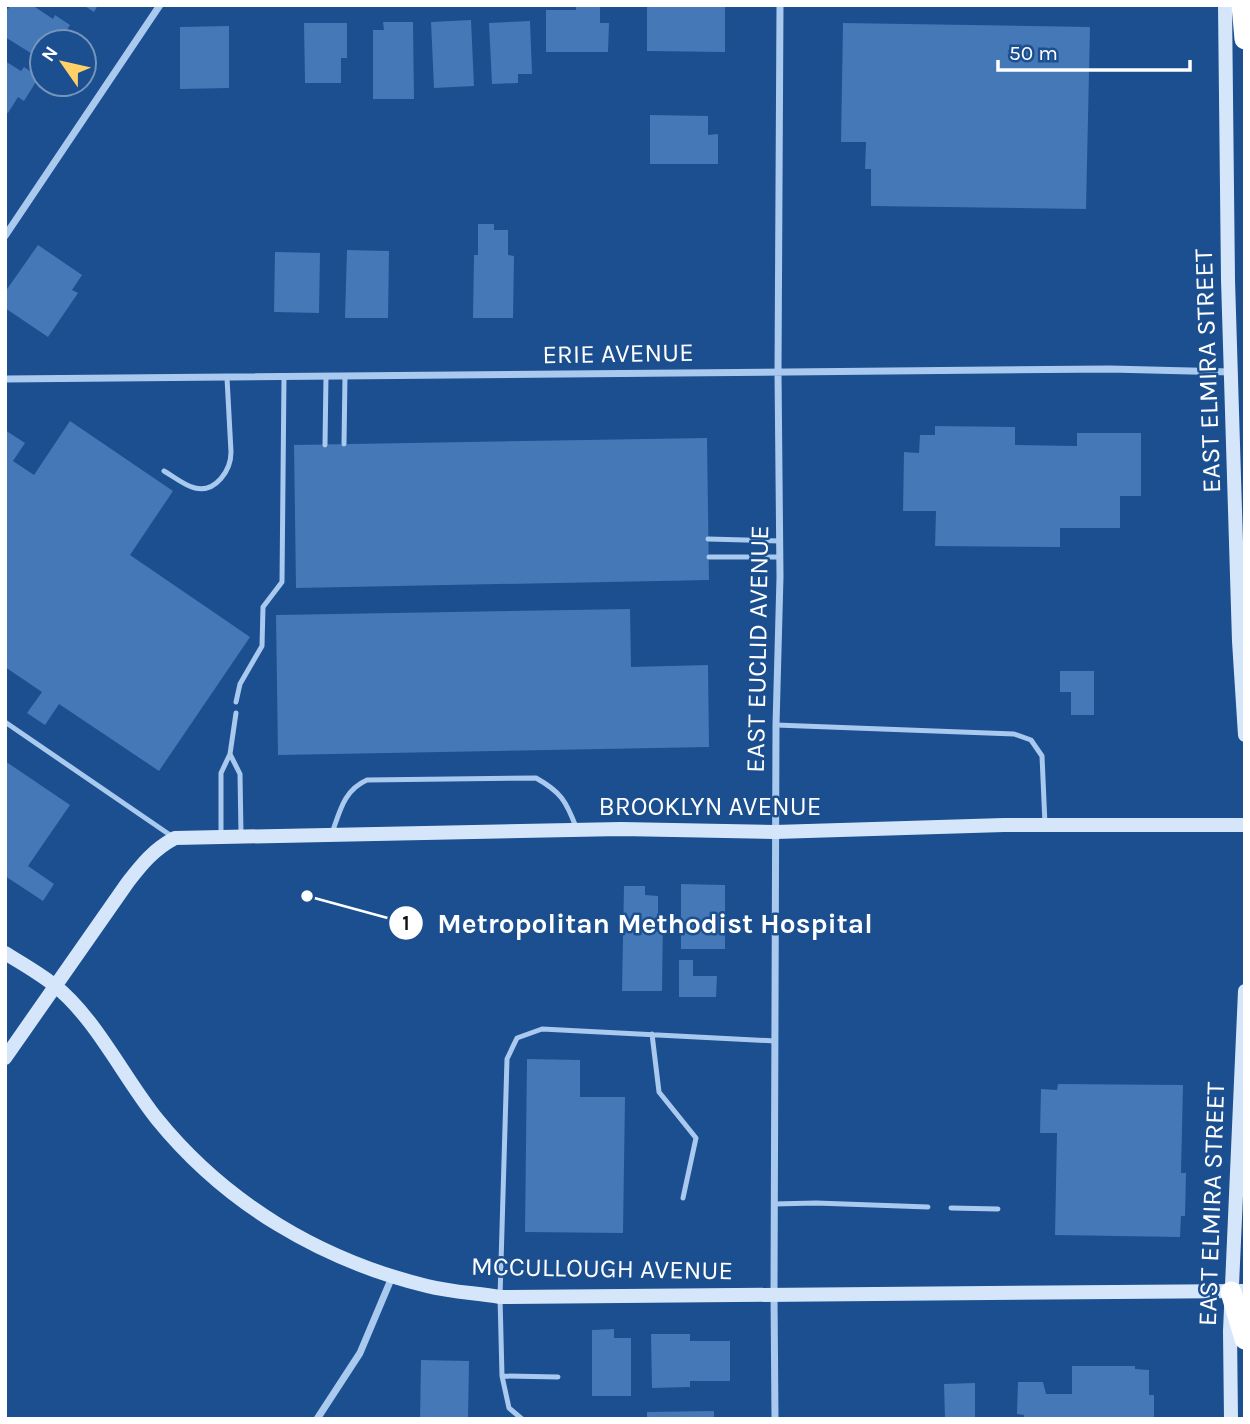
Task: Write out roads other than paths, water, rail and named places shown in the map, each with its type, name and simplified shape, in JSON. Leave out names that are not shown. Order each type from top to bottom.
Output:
[{"type":"highway","points":[[1242,5],[1245,39]]},
{"type":"highway","points":[[1238,1291],[1245,1339]]},
{"type":"main road","name":"EAST ELMIRA STREET","points":[[1225,5],[1228,280],[1239,641],[1245,735]]},
{"type":"main road","name":"BROOKLYN AVENUE","points":[[175,838],[578,830],[775,832],[1045,825],[1245,825]]},
{"type":"main road","points":[[5,1058],[147,857],[175,838]]},
{"type":"main road","name":"MCCULLOUGH AVENUE","points":[[5,953],[55,986],[78,1010],[156,1118],[197,1164],[253,1209],[320,1250],[392,1277],[430,1287],[500,1297],[1238,1291]]},
{"type":"main road","name":"EAST ELMIRA STREET","points":[[1231,1419],[1238,1291],[1245,991]]},
{"type":"street","points":[[5,236],[160,5]]},
{"type":"street","name":"EAST EUCLID AVENUE","points":[[775,1419],[780,5]]},
{"type":"street","name":"ERIE AVENUE","points":[[5,379],[1110,369],[1231,372]]},
{"type":"street","points":[[317,1419],[360,1353],[392,1277]]},
{"type":"lane","points":[[326,376],[326,445]]},
{"type":"lane","points":[[344,444],[345,376]]},
{"type":"lane","points":[[236,702],[240,684],[262,646],[263,607],[282,582],[284,377]]},
{"type":"lane","points":[[164,471],[195,488],[208,486],[227,473],[232,452],[227,378]]},
{"type":"lane","points":[[708,539],[780,541]]},
{"type":"lane","points":[[709,556],[780,557]]},
{"type":"lane","points":[[221,837],[221,773],[230,754],[236,713]]},
{"type":"lane","points":[[5,722],[175,838]]},
{"type":"lane","points":[[776,725],[1014,734],[1031,740],[1042,756],[1045,825]]},
{"type":"lane","points":[[230,754],[240,774],[241,837]]},
{"type":"lane","points":[[331,835],[344,798],[357,785],[368,780],[536,778],[554,788],[566,801],[578,830]]},
{"type":"lane","points":[[522,1419],[509,1408],[502,1376],[500,1297],[507,1059],[517,1038],[542,1029],[775,1041]]},
{"type":"lane","points":[[652,1034],[659,1092],[696,1138],[683,1198]]},
{"type":"lane","points":[[774,1204],[929,1207]]},
{"type":"lane","points":[[951,1208],[998,1209]]},
{"type":"lane","points":[[502,1376],[558,1377]]},
{"type":"place","name":"Metropolitan Methodist Hospital","points":[[307,896]]}]
